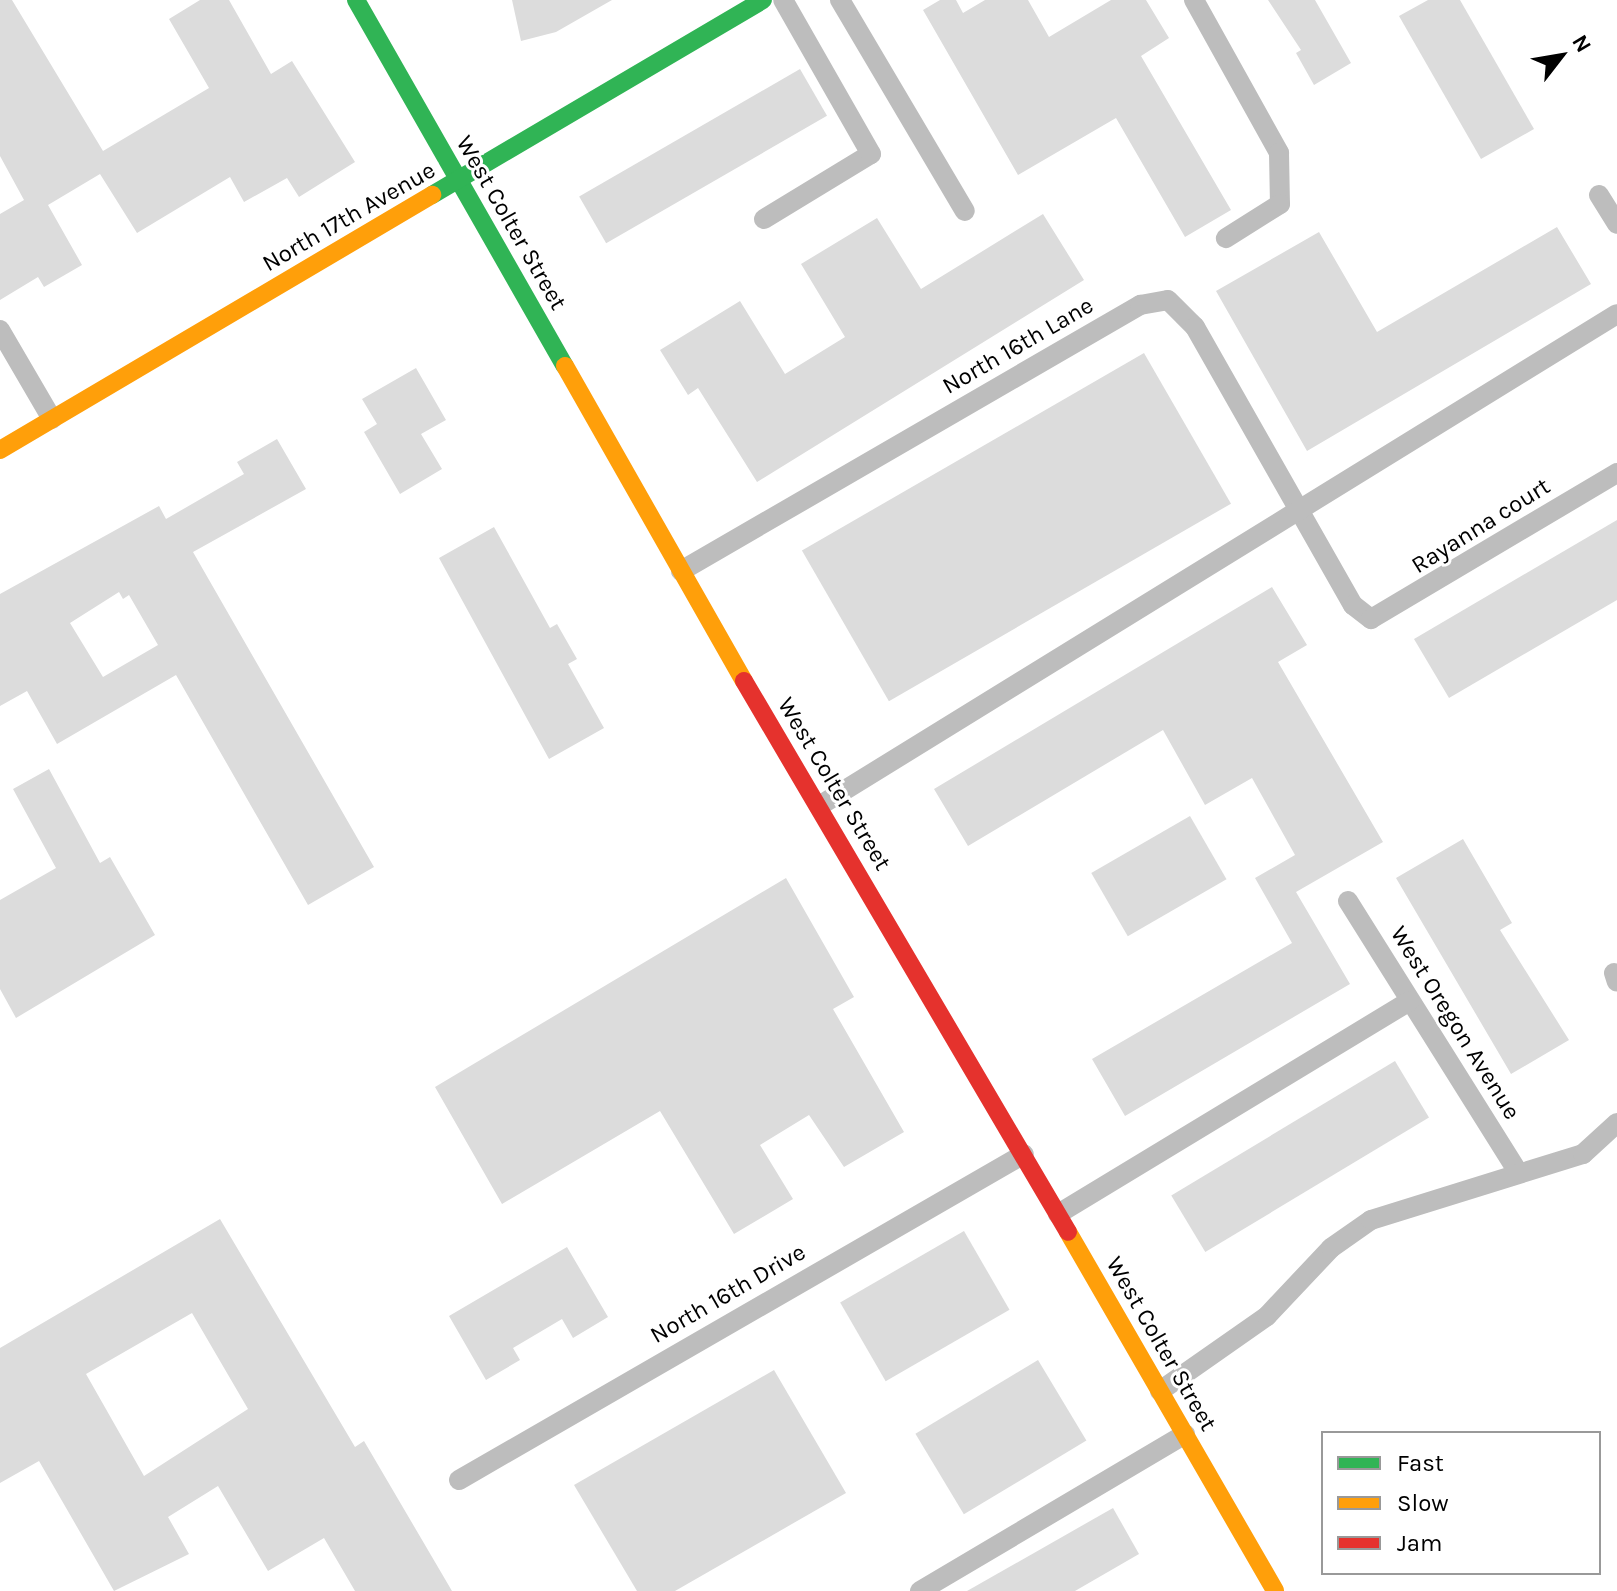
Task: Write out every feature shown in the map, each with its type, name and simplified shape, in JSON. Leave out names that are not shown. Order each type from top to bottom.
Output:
[{"type":"street","name":"West Colter Street","points":[[356,0],[681,571],[1024,1154],[1275,1591]]},
{"type":"street","name":"North 17th Avenue","points":[[0,450],[763,0]]},
{"type":"lane","points":[[717,0],[729,21]]},
{"type":"lane","points":[[764,219],[871,154],[783,0]]},
{"type":"lane","points":[[840,0],[965,211]]},
{"type":"lane","points":[[1194,0],[1279,153],[1280,204],[1226,238]]},
{"type":"lane","points":[[1599,195],[1617,224]]},
{"type":"lane","name":"North 16th Lane","points":[[681,571],[1140,305],[1168,300],[1195,327],[1353,605],[1371,619]]},
{"type":"lane","points":[[819,806],[1617,314]]},
{"type":"lane","points":[[0,330],[52,419]]},
{"type":"lane","name":"Rayanna court","points":[[1371,619],[1617,473]]},
{"type":"lane","name":"West Oregon Avenue","points":[[1348,901],[1518,1172]]},
{"type":"lane","points":[[1058,1214],[1410,1001]]},
{"type":"lane","points":[[1160,1391],[1267,1316],[1331,1248],[1371,1220],[1583,1154],[1617,1123]]},
{"type":"lane","name":"North 16th Drive","points":[[459,1480],[1024,1154]]},
{"type":"lane","points":[[920,1591],[1185,1434]]},
{"type":"building","points":[[0,0],[12,0],[103,151],[209,88],[169,19],[200,0],[229,0],[271,74],[292,61],[355,162],[299,197],[287,178],[244,202],[230,177],[137,233],[100,174],[48,205],[82,265],[44,287],[38,277],[0,300],[0,214],[24,200],[0,156]]},
{"type":"building","points":[[512,0],[612,0],[556,32],[521,41]]},
{"type":"building","points":[[940,0],[956,0],[963,13],[985,0],[1028,0],[1049,37],[1111,0],[1146,0],[1169,38],[1141,56],[1231,210],[1185,237],[1116,118],[1018,175],[923,10]]},
{"type":"building","points":[[1268,0],[1315,0],[1351,63],[1314,85],[1296,53],[1301,50]]},
{"type":"building","points":[[1428,0],[1460,0],[1534,129],[1481,159],[1399,16]]},
{"type":"building","points":[[800,69],[827,116],[606,243],[579,196]]},
{"type":"building","points":[[1043,214],[1084,280],[757,482],[698,388],[688,395],[660,350],[740,301],[785,374],[845,337],[801,264],[877,218],[921,289]]},
{"type":"building","points":[[1557,227],[1591,284],[1307,451],[1216,291],[1319,232],[1377,332]]},
{"type":"building","points":[[1144,353],[1231,504],[889,701],[802,550]]},
{"type":"building","points":[[416,368],[446,420],[421,434],[442,469],[400,494],[364,432],[377,424],[362,399]]},
{"type":"building","points":[[277,439],[306,489],[193,552],[374,867],[308,905],[176,675],[57,744],[27,691],[0,706],[0,594],[159,506],[166,519],[244,474],[237,462]],"holes":[[[119,592],[123,599],[129,595],[158,645],[103,677],[70,623]]]},
{"type":"building","points":[[1617,520],[1617,600],[1449,698],[1414,639]]},
{"type":"building","points":[[494,527],[550,628],[557,624],[577,659],[568,664],[604,728],[549,759],[439,558]]},
{"type":"building","points":[[1272,587],[1307,645],[1278,662],[1383,842],[1296,892],[1350,984],[1125,1116],[1092,1059],[1292,943],[1255,878],[1295,855],[1252,778],[1205,805],[1163,730],[968,846],[934,789]]},
{"type":"building","points":[[49,769],[100,863],[110,857],[155,935],[16,1018],[0,989],[0,900],[56,868],[13,789]]},
{"type":"building","points":[[1190,816],[1226,879],[1128,936],[1091,873]]},
{"type":"building","points":[[1463,839],[1512,923],[1500,930],[1569,1040],[1511,1074],[1396,878]]},
{"type":"building","points":[[786,878],[854,997],[833,1009],[904,1132],[844,1167],[809,1115],[760,1145],[793,1199],[734,1234],[660,1111],[502,1204],[435,1087]]},
{"type":"building","points":[[1395,1061],[1429,1118],[1205,1252],[1171,1195]]},
{"type":"building","points":[[220,1219],[355,1447],[364,1441],[452,1591],[355,1591],[324,1538],[268,1571],[218,1486],[168,1517],[189,1554],[114,1591],[39,1461],[0,1483],[0,1348]],"holes":[[[192,1313],[248,1409],[144,1476],[86,1374]]]},
{"type":"building","points":[[964,1231],[1009,1310],[886,1381],[840,1302]]},
{"type":"building","points":[[567,1247],[608,1317],[573,1338],[562,1319],[513,1348],[520,1360],[486,1380],[449,1316]]},
{"type":"building","points":[[1038,1360],[1086,1441],[964,1514],[915,1434]]},
{"type":"building","points":[[774,1370],[846,1493],[675,1591],[637,1591],[574,1485]]},
{"type":"building","points":[[1113,1508],[1139,1554],[1075,1591],[967,1591]]},
{"type":"traffic: fast","points":[[356,0],[565,366]]},
{"type":"traffic: fast","points":[[432,195],[763,0]]},
{"type":"traffic: slow","points":[[0,450],[432,195]]},
{"type":"traffic: slow","points":[[565,366],[744,681]]},
{"type":"traffic: slow","points":[[1068,1232],[1275,1591]]},
{"type":"traffic: jam","points":[[744,681],[1068,1232]]}]
